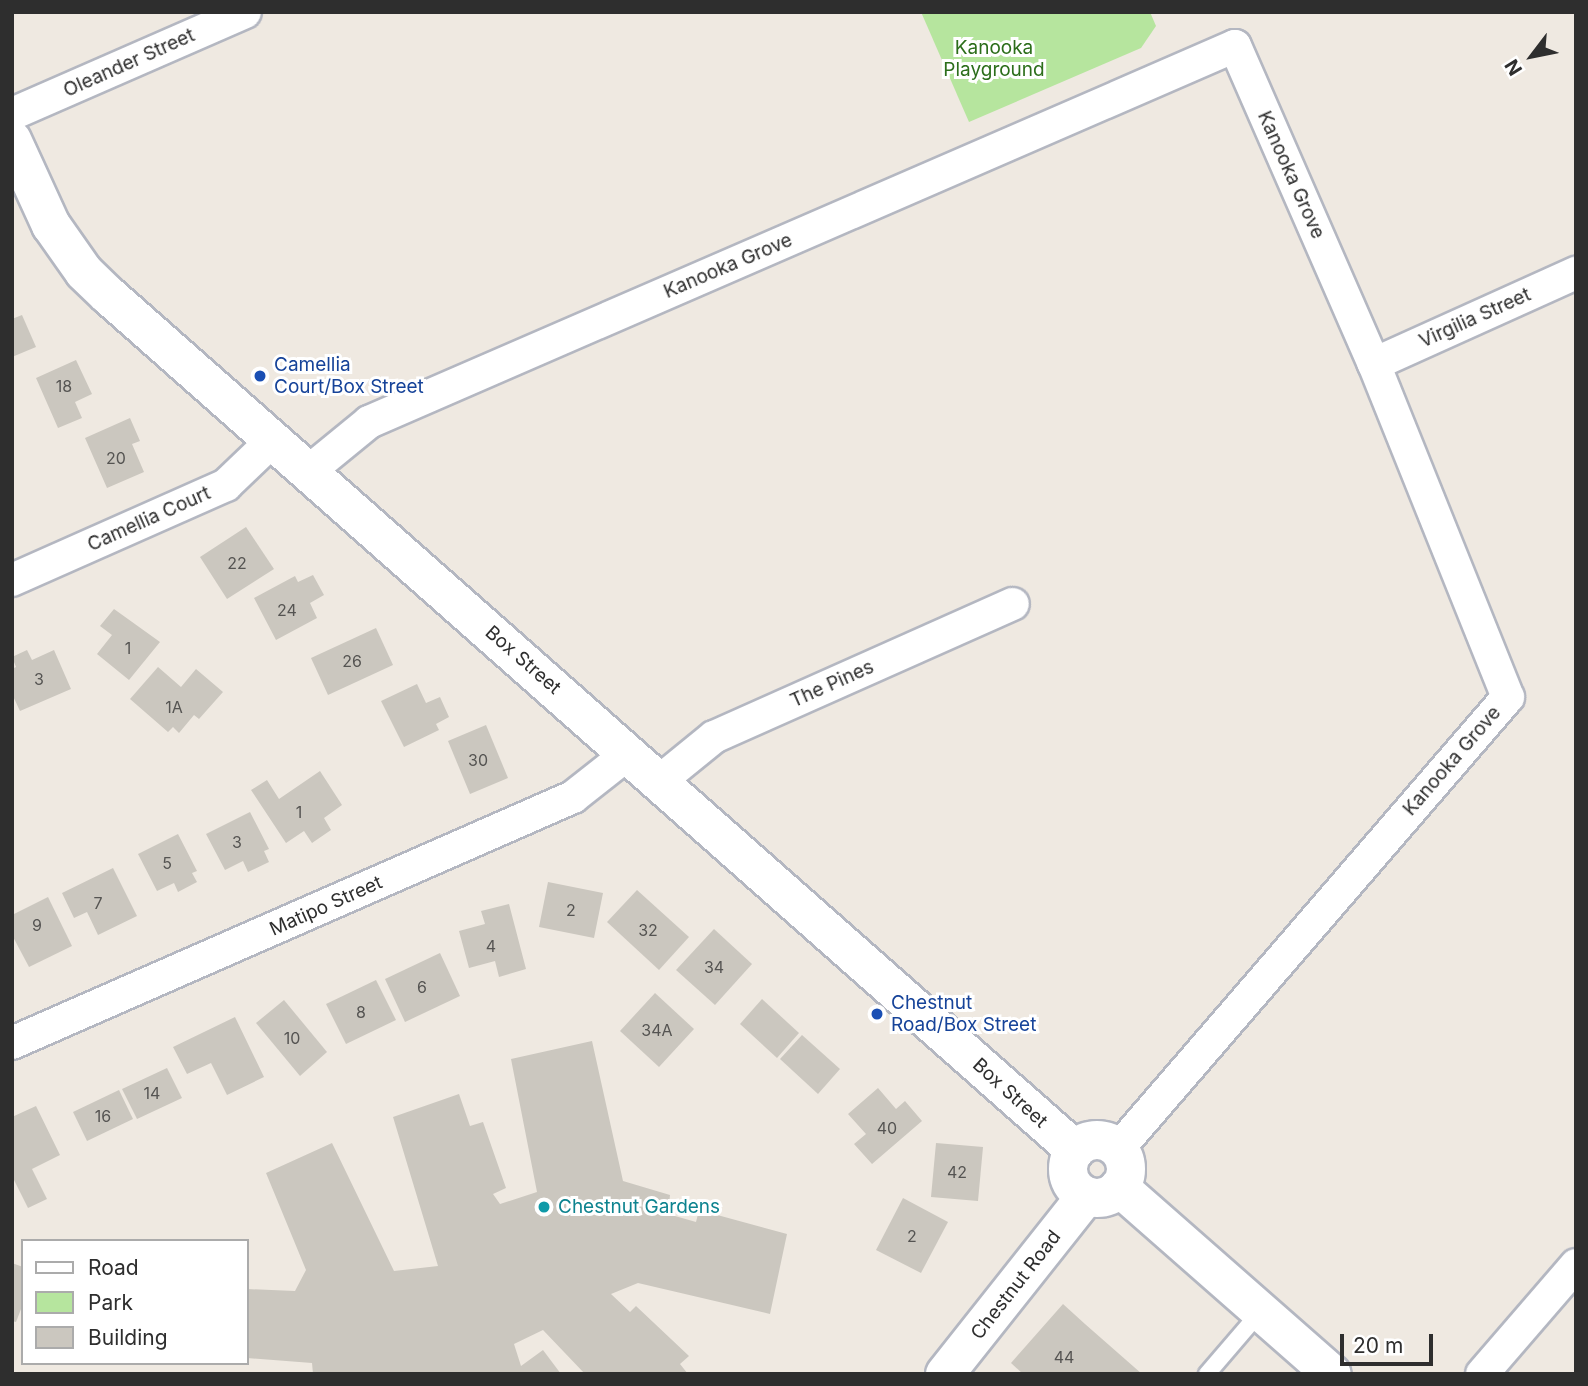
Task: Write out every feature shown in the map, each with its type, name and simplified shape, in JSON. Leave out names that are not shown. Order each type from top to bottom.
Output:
[{"type":"main road","name":"Box Street","points":[[12,140],[51,225],[85,272],[308,472],[661,780],[1075,1150]]},
{"type":"main road","points":[[1103,1192],[1125,1167],[1118,1149],[1092,1140],[1075,1150],[1068,1174],[1103,1192],[1261,1311],[1332,1374]]},
{"type":"main road","name":"Chestnut Road","points":[[945,1374],[1103,1192]]},
{"type":"street","name":"Oleander Street","points":[[12,114],[245,12]]},
{"type":"street","name":"Kanooka Grove","points":[[308,472],[369,422],[1235,46],[1374,364],[1508,696],[1118,1149]]},
{"type":"street","name":"Virgilia Street","points":[[1374,364],[1576,273]]},
{"type":"street","name":"Camellia Court","points":[[12,580],[226,485],[273,440]]},
{"type":"street","name":"The Pines","points":[[661,780],[714,737],[1013,604]]},
{"type":"street","name":"Matipo Street","points":[[12,1043],[562,802],[590,787],[629,753]]},
{"type":"street","points":[[1482,1374],[1576,1265]]},
{"type":"lane","points":[[1207,1374],[1261,1311]]},
{"type":"green space","name":"Kanooka Playground","points":[[921,12],[1150,12],[1156,26],[1141,48],[969,122]]},
{"type":"building","points":[[22,315],[36,347],[12,357],[12,319]]},
{"type":"building","points":[[76,360],[92,394],[75,402],[82,418],[58,428],[36,378]]},
{"type":"building","points":[[130,418],[140,441],[132,444],[144,472],[107,488],[85,438]]},
{"type":"building","points":[[246,527],[274,569],[227,599],[200,557]]},
{"type":"building","points":[[313,575],[324,595],[310,603],[317,618],[276,640],[254,598],[295,576],[298,582]]},
{"type":"building","points":[[114,609],[160,642],[129,680],[97,654],[112,635],[100,626]]},
{"type":"building","points":[[376,628],[393,665],[328,695],[311,658]]},
{"type":"building","points":[[27,650],[32,660],[54,650],[71,689],[20,711],[12,694],[12,669],[16,667],[12,657]]},
{"type":"building","points":[[158,667],[181,687],[196,669],[223,692],[199,719],[194,715],[179,733],[173,727],[168,732],[130,699]]},
{"type":"building","points":[[417,684],[426,703],[440,697],[449,717],[436,724],[439,730],[404,747],[381,701]]},
{"type":"building","points":[[486,725],[508,778],[470,794],[448,741]]},
{"type":"building","points":[[320,771],[342,805],[324,818],[331,830],[312,843],[304,831],[286,843],[251,790],[267,780],[279,799]]},
{"type":"building","points":[[250,812],[269,849],[264,851],[269,862],[248,872],[243,861],[225,870],[206,834]]},
{"type":"building","points":[[178,834],[197,871],[192,873],[197,882],[178,892],[174,883],[157,891],[138,854]]},
{"type":"building","points":[[113,868],[137,916],[98,935],[87,912],[74,918],[62,893]]},
{"type":"building","points":[[548,882],[603,893],[594,938],[539,927]]},
{"type":"building","points":[[637,890],[689,937],[659,970],[607,922]]},
{"type":"building","points":[[48,897],[72,946],[29,967],[12,935],[12,915]]},
{"type":"building","points":[[509,904],[526,969],[499,977],[495,961],[469,968],[459,931],[485,924],[481,911]]},
{"type":"building","points":[[714,929],[752,964],[715,1005],[676,970]]},
{"type":"building","points":[[440,953],[460,996],[405,1022],[385,979]]},
{"type":"building","points":[[376,980],[396,1020],[346,1044],[326,1004]]},
{"type":"building","points":[[655,993],[694,1029],[659,1067],[620,1031]]},
{"type":"building","points":[[762,999],[799,1033],[777,1058],[740,1024]]},
{"type":"building","points":[[284,1000],[327,1052],[300,1076],[256,1023]]},
{"type":"building","points":[[235,1017],[264,1077],[227,1095],[211,1063],[187,1074],[173,1047]]},
{"type":"building","points":[[802,1035],[840,1069],[818,1094],[780,1059]]},
{"type":"building","name":"Chestnut Gardens","points":[[592,1041],[623,1181],[670,1195],[668,1214],[696,1222],[699,1210],[787,1234],[770,1314],[638,1283],[611,1294],[630,1312],[636,1306],[689,1356],[680,1364],[688,1374],[585,1374],[543,1330],[514,1344],[521,1366],[543,1350],[561,1374],[313,1374],[312,1363],[248,1358],[248,1289],[295,1291],[306,1270],[266,1173],[332,1143],[394,1271],[438,1266],[393,1117],[459,1094],[470,1126],[483,1122],[506,1188],[493,1194],[500,1204],[537,1192],[511,1059]]},
{"type":"building","points":[[167,1068],[182,1098],[137,1119],[122,1089]]},
{"type":"building","points":[[878,1088],[896,1109],[905,1101],[922,1121],[872,1164],[854,1144],[866,1134],[848,1114]]},
{"type":"building","points":[[119,1090],[133,1119],[87,1141],[73,1112]]},
{"type":"building","points":[[36,1106],[60,1155],[32,1169],[47,1199],[28,1208],[12,1176],[12,1117]]},
{"type":"building","points":[[936,1143],[983,1147],[978,1201],[931,1197]]},
{"type":"building","points":[[903,1198],[948,1222],[921,1273],[876,1250]]},
{"type":"building","points":[[12,1263],[21,1266],[21,1309],[16,1322],[12,1321]]},
{"type":"building","points":[[1063,1304],[1142,1374],[1023,1374],[1011,1363]]},
{"type":"place","name":"Camellia Court/Box Street","points":[[260,376]]},
{"type":"place","name":"Chestnut Road/Box Street","points":[[877,1014]]},
{"type":"place","name":"Chestnut Gardens","points":[[544,1207]]}]
